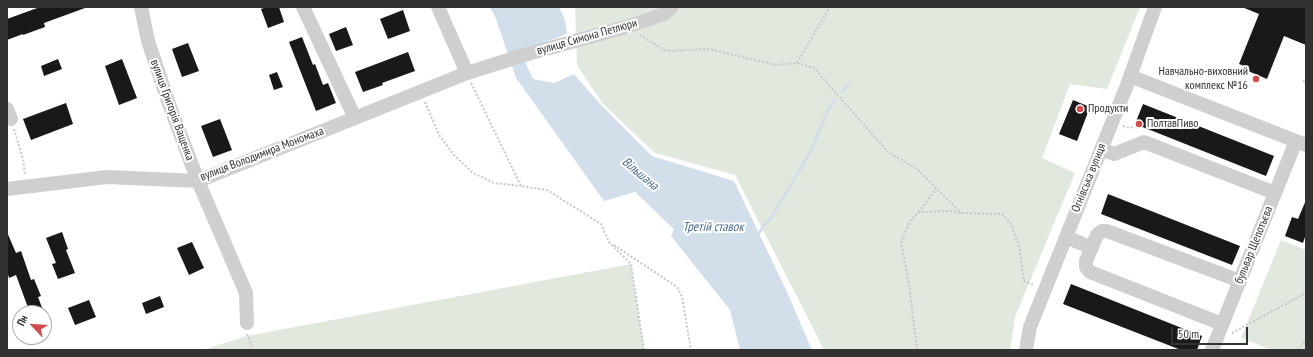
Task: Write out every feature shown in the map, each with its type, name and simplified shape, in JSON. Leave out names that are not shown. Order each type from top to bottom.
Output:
[{"type":"street","name":"вулиця Григорія Ващенка","points":[[141,7],[148,42],[169,104],[198,181],[246,293],[247,330]]},
{"type":"street","points":[[303,7],[355,118]]},
{"type":"street","points":[[438,7],[467,73]]},
{"type":"street","name":"вулиця Симона Петлюри","points":[[506,60],[626,27],[664,14],[672,7]]},
{"type":"street","name":"Огнівська вулиця","points":[[1026,350],[1030,327],[1130,76],[1155,7]]},
{"type":"street","name":"вулиця Володимира Мономаха","points":[[7,189],[107,177],[198,181],[467,73],[506,60]]},
{"type":"street","name":"бульвар Щепотьєва","points":[[1130,76],[1301,143],[1275,193],[1213,346]]},
{"type":"street","points":[[1101,149],[1114,154],[1144,142],[1275,193]]},
{"type":"street","points":[[1222,324],[1090,272],[1086,267],[1086,261],[1097,235],[1102,231],[1107,230],[1240,281]]},
{"type":"street","points":[[1066,237],[1092,248]]},
{"type":"path","points":[[797,63],[830,7]]},
{"type":"path","points":[[626,27],[666,51],[709,50],[776,65],[797,63],[814,68],[888,152],[917,169],[961,213]]},
{"type":"path","points":[[467,73],[521,186]]},
{"type":"path","points":[[1302,81],[1306,82]]},
{"type":"path","points":[[420,92],[440,135],[454,155],[473,173],[494,183],[547,190],[600,224],[609,242],[631,264],[644,350]]},
{"type":"path","points":[[9,114],[23,159],[25,186]]},
{"type":"path","points":[[1122,125],[1130,128],[1139,125]]},
{"type":"path","points":[[917,350],[909,285],[900,242],[910,221],[919,212],[936,188]]},
{"type":"path","points":[[919,212],[950,211],[961,213],[1002,214],[1012,224],[1019,246],[1024,281],[1044,290]]},
{"type":"path","points":[[609,242],[677,287],[682,296],[691,350]]},
{"type":"path","points":[[1213,346],[1306,293]]},
{"type":"path","points":[[247,330],[252,350]]},
{"type":"path","points":[[1298,350],[1306,341]]},
{"type":"shaded area","points":[[575,7],[1140,7],[1107,89],[1070,84],[1042,158],[1075,173],[1015,317],[1010,350],[824,350],[735,175],[655,153],[603,104],[577,65]]},
{"type":"shaded area","points":[[1281,240],[1306,250],[1306,350],[1271,350],[1241,338]]},
{"type":"shaded area","points":[[631,264],[644,350],[203,350],[247,336]]},
{"type":"water","name":"Третій ставок","points":[[490,7],[559,7],[565,20],[567,34],[520,51],[533,79],[554,83],[574,74],[600,104],[652,156],[734,181],[787,292],[812,350],[740,350],[730,310],[671,236],[674,229],[635,192],[604,201],[516,78],[496,19]]},
{"type":"building","points":[[40,7],[85,8],[44,23],[45,27],[7,40],[7,19]]},
{"type":"building","points":[[266,7],[279,7],[284,22],[268,28],[261,9]]},
{"type":"building","points":[[1242,7],[1306,7],[1306,45],[1284,36],[1267,79],[1248,71],[1249,68],[1239,64],[1259,14]]},
{"type":"building","points":[[403,10],[410,31],[388,39],[380,19]]},
{"type":"building","points":[[346,27],[353,45],[336,51],[329,34]]},
{"type":"building","points":[[302,37],[323,85],[328,83],[336,103],[316,111],[289,42]]},
{"type":"building","points":[[188,43],[199,71],[182,77],[172,49]]},
{"type":"building","points":[[408,52],[415,71],[382,83],[383,85],[363,92],[355,72]]},
{"type":"building","points":[[58,59],[62,69],[44,76],[41,66]]},
{"type":"building","points":[[122,59],[137,98],[119,105],[105,66]]},
{"type":"building","points":[[277,72],[283,87],[274,90],[269,75]]},
{"type":"building","points":[[1073,100],[1090,107],[1077,141],[1059,134]]},
{"type":"building","points":[[66,103],[73,124],[31,140],[23,119]]},
{"type":"building","points":[[1143,104],[1274,156],[1266,176],[1135,124]]},
{"type":"building","points":[[220,119],[232,150],[213,157],[201,126]]},
{"type":"building","points":[[1108,194],[1240,246],[1232,265],[1101,214]]},
{"type":"building","points":[[1306,200],[1306,234],[1303,243],[1285,236],[1292,217],[1298,219]]},
{"type":"building","points":[[7,232],[16,253],[21,251],[31,280],[34,279],[41,296],[38,297],[41,305],[27,305],[16,275],[9,278],[7,271]]},
{"type":"building","points":[[62,232],[68,249],[66,250],[75,273],[58,279],[52,264],[56,263],[46,238]]},
{"type":"building","points":[[192,242],[204,268],[189,275],[177,248]]},
{"type":"building","points":[[1071,284],[1202,336],[1197,350],[1181,350],[1063,304]]},
{"type":"building","points":[[160,296],[164,307],[146,314],[142,303]]},
{"type":"building","points":[[89,300],[96,317],[75,325],[68,308]]},
{"type":"waterway","points":[[842,92],[848,85]]},
{"type":"waterway","points":[[759,233],[771,218],[808,156],[827,112],[835,100]]},
{"type":"place","name":"Навчально-виховний комплекс №16","points":[[1256,79]]},
{"type":"place","name":"Продукти","points":[[1080,109]]},
{"type":"place","name":"ПолтавПиво","points":[[1139,124]]},
{"type":"water label","name":"Вільшана","points":[[640,174]]}]
